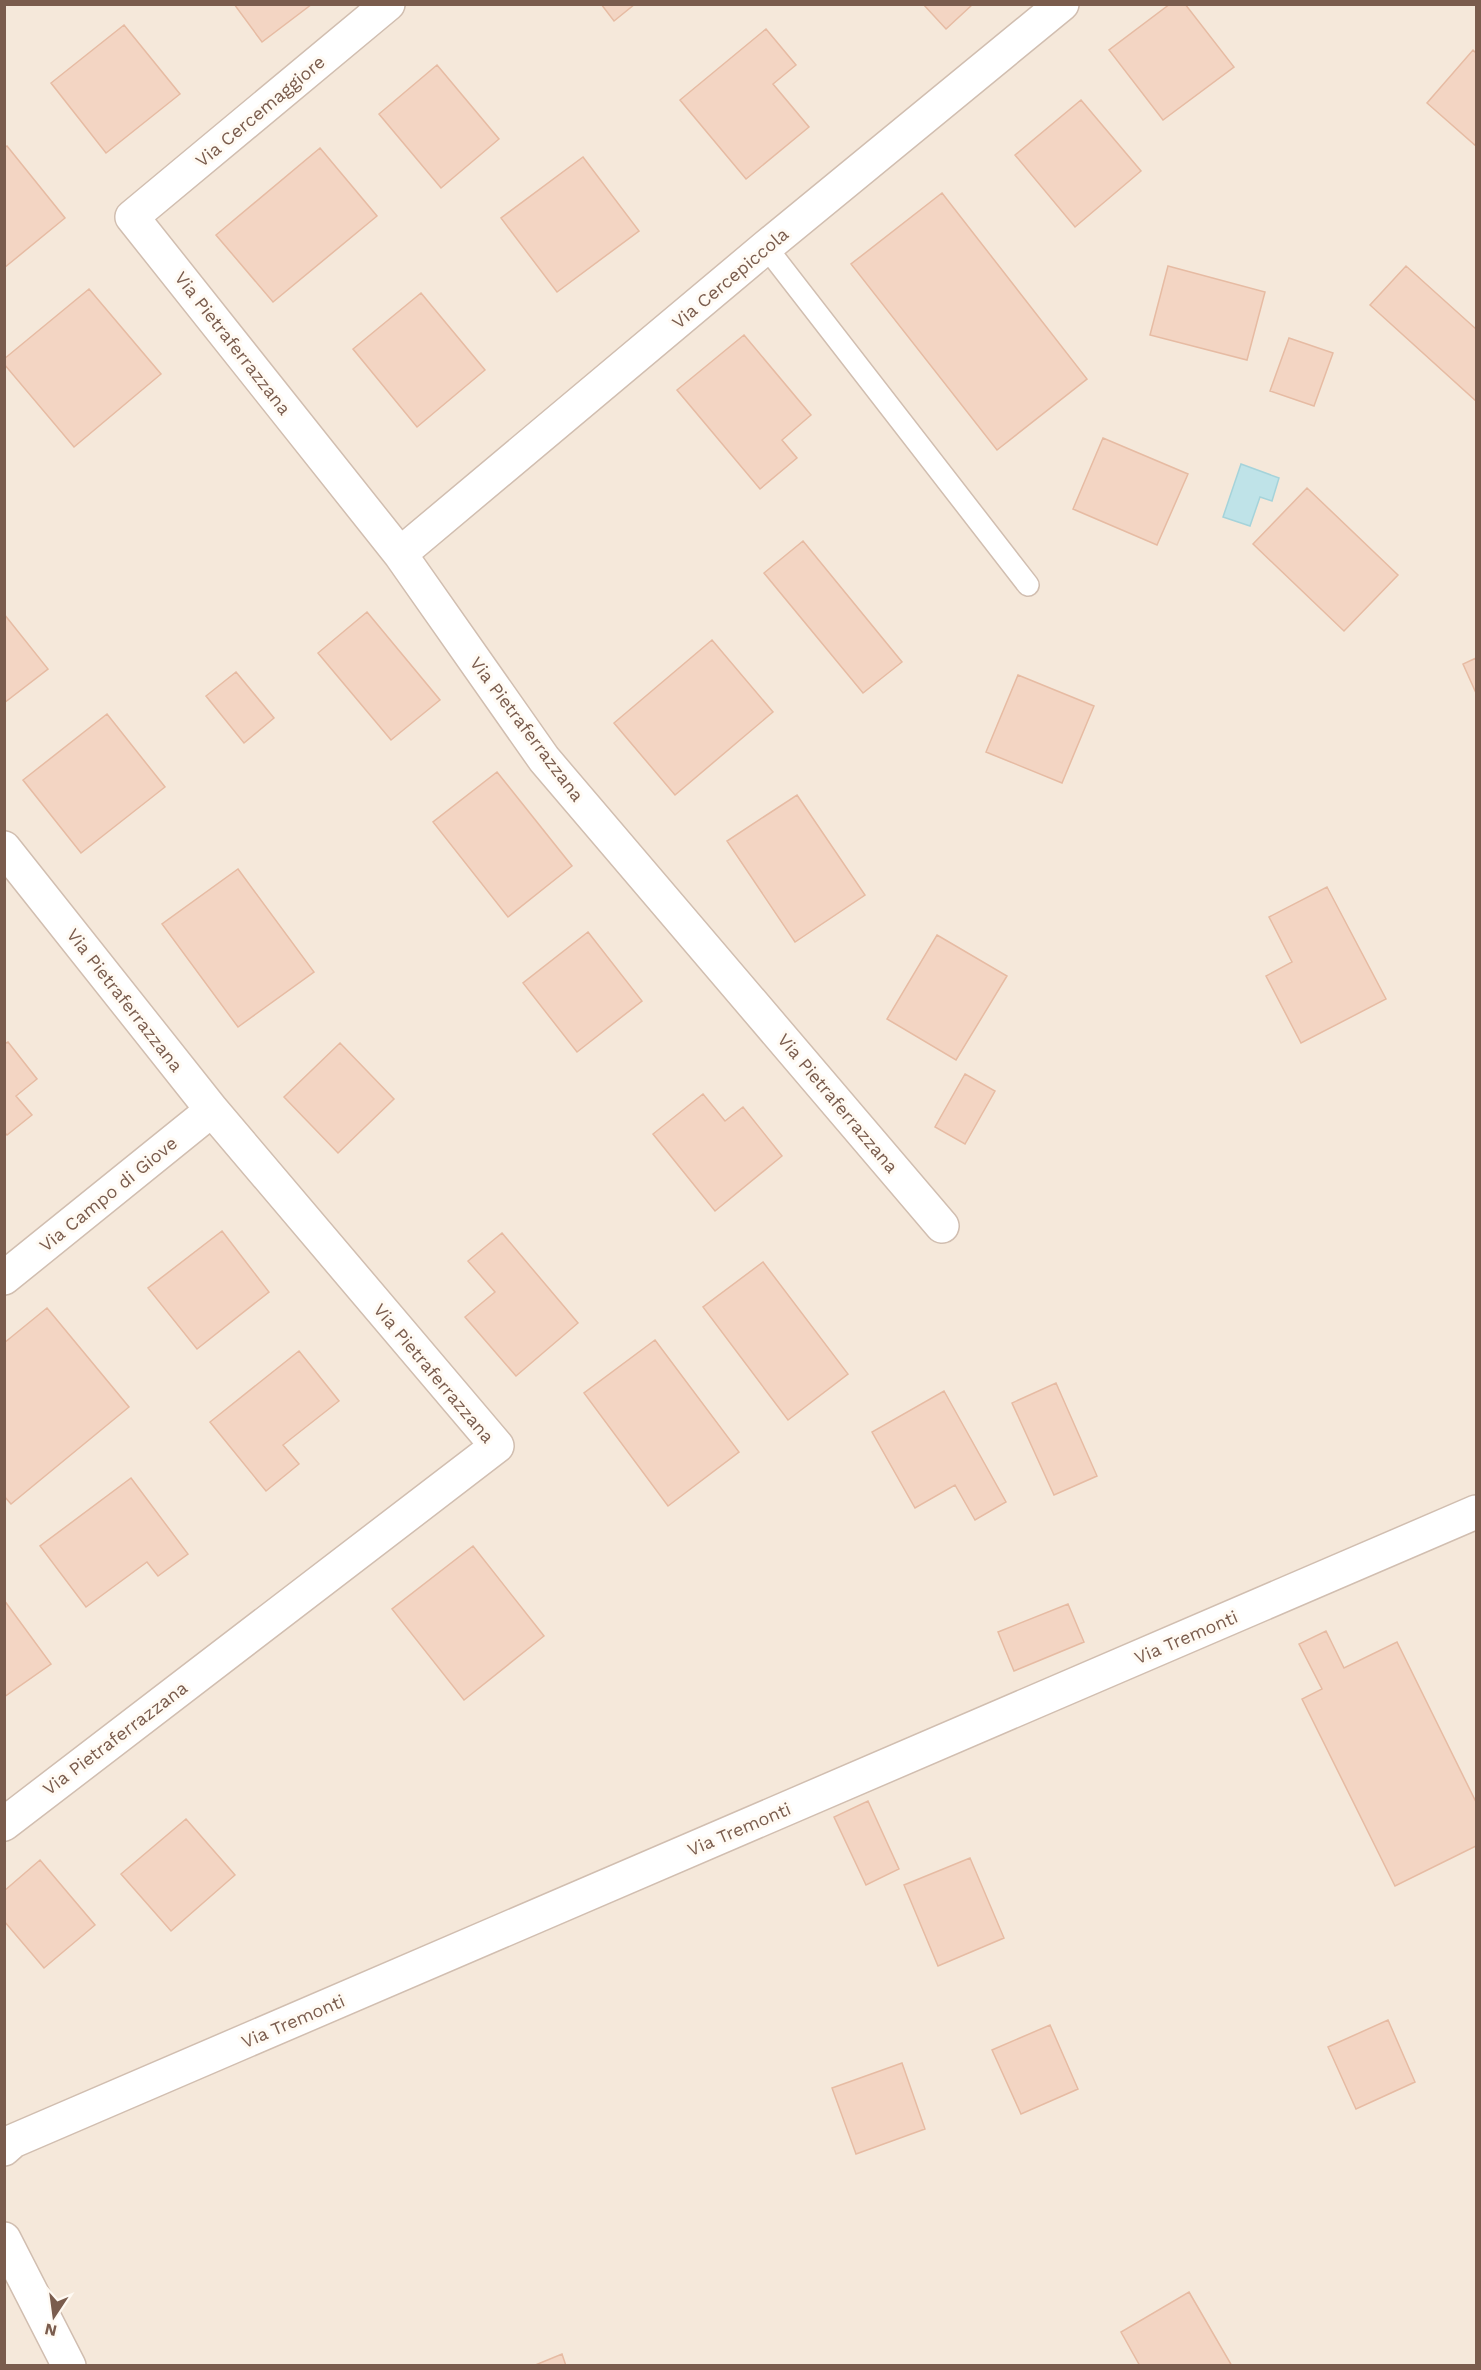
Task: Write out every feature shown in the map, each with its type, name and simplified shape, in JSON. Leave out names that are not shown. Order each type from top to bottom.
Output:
[{"type":"street","name":"Via Cercemaggiore","points":[[132,217],[388,4]]},
{"type":"street","name":"Via Cercepiccola","points":[[400,554],[766,247],[1062,4]]},
{"type":"street","name":"Via Pietraferrazzana","points":[[132,217],[400,554],[544,759],[942,1226]]},
{"type":"street","name":"Via Pietraferrazzana","points":[[4,848],[212,1110],[497,1446],[4,1824]]},
{"type":"street","name":"Via Campo di Giove","points":[[4,1278],[212,1110]]},
{"type":"street","name":"Via Tremonti","points":[[4,2149],[13,2141],[45,2127],[1476,1512]]},
{"type":"street","points":[[4,1800],[37,1797]]},
{"type":"street","points":[[4,2239],[69,2366]]},
{"type":"lane","points":[[766,247],[1028,585]]},
{"type":"shaded area","points":[[5,5],[1476,5],[1476,2365],[5,2366]]},
{"type":"water","points":[[1241,464],[1279,478],[1272,501],[1260,497],[1250,526],[1223,517]]},
{"type":"building","points":[[234,4],[312,4],[262,42]]},
{"type":"building","points":[[601,4],[635,4],[614,21]]},
{"type":"building","points":[[923,4],[973,4],[946,29]]},
{"type":"building","points":[[1170,4],[1185,4],[1234,67],[1163,120],[1109,50]]},
{"type":"building","points":[[124,25],[180,94],[106,153],[51,83]]},
{"type":"building","points":[[766,29],[796,65],[773,84],[809,127],[746,179],[680,100]]},
{"type":"building","points":[[1473,50],[1476,53],[1476,146],[1427,103]]},
{"type":"building","points":[[437,65],[499,139],[441,188],[379,114]]},
{"type":"building","points":[[1081,100],[1141,171],[1075,227],[1015,155]]},
{"type":"building","points":[[7,146],[65,218],[4,268],[4,148]]},
{"type":"building","points":[[320,148],[377,216],[273,302],[216,235]]},
{"type":"building","points":[[583,157],[639,231],[557,292],[501,218]]},
{"type":"building","points":[[942,193],[1087,379],[997,450],[851,264]]},
{"type":"building","points":[[1168,266],[1265,292],[1247,360],[1150,335]]},
{"type":"building","points":[[1406,266],[1476,329],[1476,401],[1370,305]]},
{"type":"building","points":[[89,289],[161,374],[74,447],[4,364],[4,359]]},
{"type":"building","points":[[421,293],[485,370],[417,427],[353,349]]},
{"type":"building","points":[[744,335],[811,415],[782,440],[797,458],[760,489],[677,390]]},
{"type":"building","points":[[1289,338],[1333,353],[1314,406],[1270,391]]},
{"type":"building","points":[[1103,438],[1188,474],[1157,545],[1073,509]]},
{"type":"building","points":[[1307,488],[1398,575],[1344,631],[1253,544]]},
{"type":"building","points":[[803,541],[902,662],[863,693],[764,573]]},
{"type":"building","points":[[367,612],[440,700],[391,740],[318,653]]},
{"type":"building","points":[[4,614],[48,669],[4,703]]},
{"type":"building","points":[[712,640],[773,712],[675,795],[614,723]]},
{"type":"building","points":[[1476,658],[1476,693],[1463,664]]},
{"type":"building","points":[[236,672],[274,718],[244,743],[206,696]]},
{"type":"building","points":[[1018,675],[1094,706],[1062,783],[986,752]]},
{"type":"building","points":[[107,714],[165,787],[81,853],[23,780]]},
{"type":"building","points":[[497,772],[572,866],[508,917],[433,822]]},
{"type":"building","points":[[797,795],[865,895],[795,942],[727,841]]},
{"type":"building","points":[[238,869],[314,972],[238,1027],[162,924]]},
{"type":"building","points":[[1327,887],[1386,999],[1301,1043],[1266,976],[1292,962],[1269,917]]},
{"type":"building","points":[[588,932],[642,1001],[577,1052],[523,983]]},
{"type":"building","points":[[937,935],[1007,976],[956,1060],[887,1019]]},
{"type":"building","points":[[8,1042],[37,1079],[16,1096],[32,1115],[7,1135],[4,1132],[4,1044]]},
{"type":"building","points":[[340,1043],[394,1099],[338,1153],[284,1097]]},
{"type":"building","points":[[965,1074],[995,1091],[965,1144],[935,1127]]},
{"type":"building","points":[[703,1094],[725,1121],[743,1107],[782,1156],[715,1211],[653,1134]]},
{"type":"building","points":[[222,1231],[269,1292],[197,1349],[148,1288]]},
{"type":"building","points":[[502,1233],[578,1323],[516,1376],[465,1317],[495,1292],[468,1261]]},
{"type":"building","points":[[763,1262],[848,1374],[788,1420],[703,1307]]},
{"type":"building","points":[[47,1308],[129,1407],[11,1504],[4,1496],[4,1343]]},
{"type":"building","points":[[655,1340],[739,1452],[668,1506],[584,1393]]},
{"type":"building","points":[[299,1351],[339,1401],[283,1445],[299,1464],[266,1491],[210,1422]]},
{"type":"building","points":[[1056,1383],[1097,1476],[1054,1495],[1012,1403]]},
{"type":"building","points":[[944,1391],[1006,1502],[975,1520],[955,1485],[915,1508],[872,1432]]},
{"type":"building","points":[[131,1478],[188,1554],[158,1576],[147,1562],[86,1607],[40,1546]]},
{"type":"building","points":[[473,1546],[544,1636],[464,1700],[392,1609]]},
{"type":"building","points":[[4,1600],[51,1664],[4,1697]]},
{"type":"building","points":[[1068,1604],[1084,1642],[1014,1671],[998,1632]]},
{"type":"building","points":[[1326,1631],[1344,1668],[1397,1642],[1476,1802],[1476,1846],[1395,1886],[1302,1699],[1322,1689],[1299,1644]]},
{"type":"building","points":[[868,1801],[899,1869],[866,1885],[834,1817]]},
{"type":"building","points":[[186,1819],[235,1875],[171,1931],[121,1874]]},
{"type":"building","points":[[970,1858],[1004,1938],[938,1966],[904,1885]]},
{"type":"building","points":[[40,1860],[95,1925],[44,1968],[4,1921],[4,1891]]},
{"type":"building","points":[[1388,2020],[1415,2082],[1356,2109],[1328,2047]]},
{"type":"building","points":[[1050,2025],[1078,2089],[1021,2114],[992,2050]]},
{"type":"building","points":[[902,2063],[925,2129],[856,2154],[832,2088]]},
{"type":"building","points":[[1189,2292],[1232,2366],[1140,2366],[1121,2332]]},
{"type":"building","points":[[562,2354],[566,2366],[533,2366]]}]
